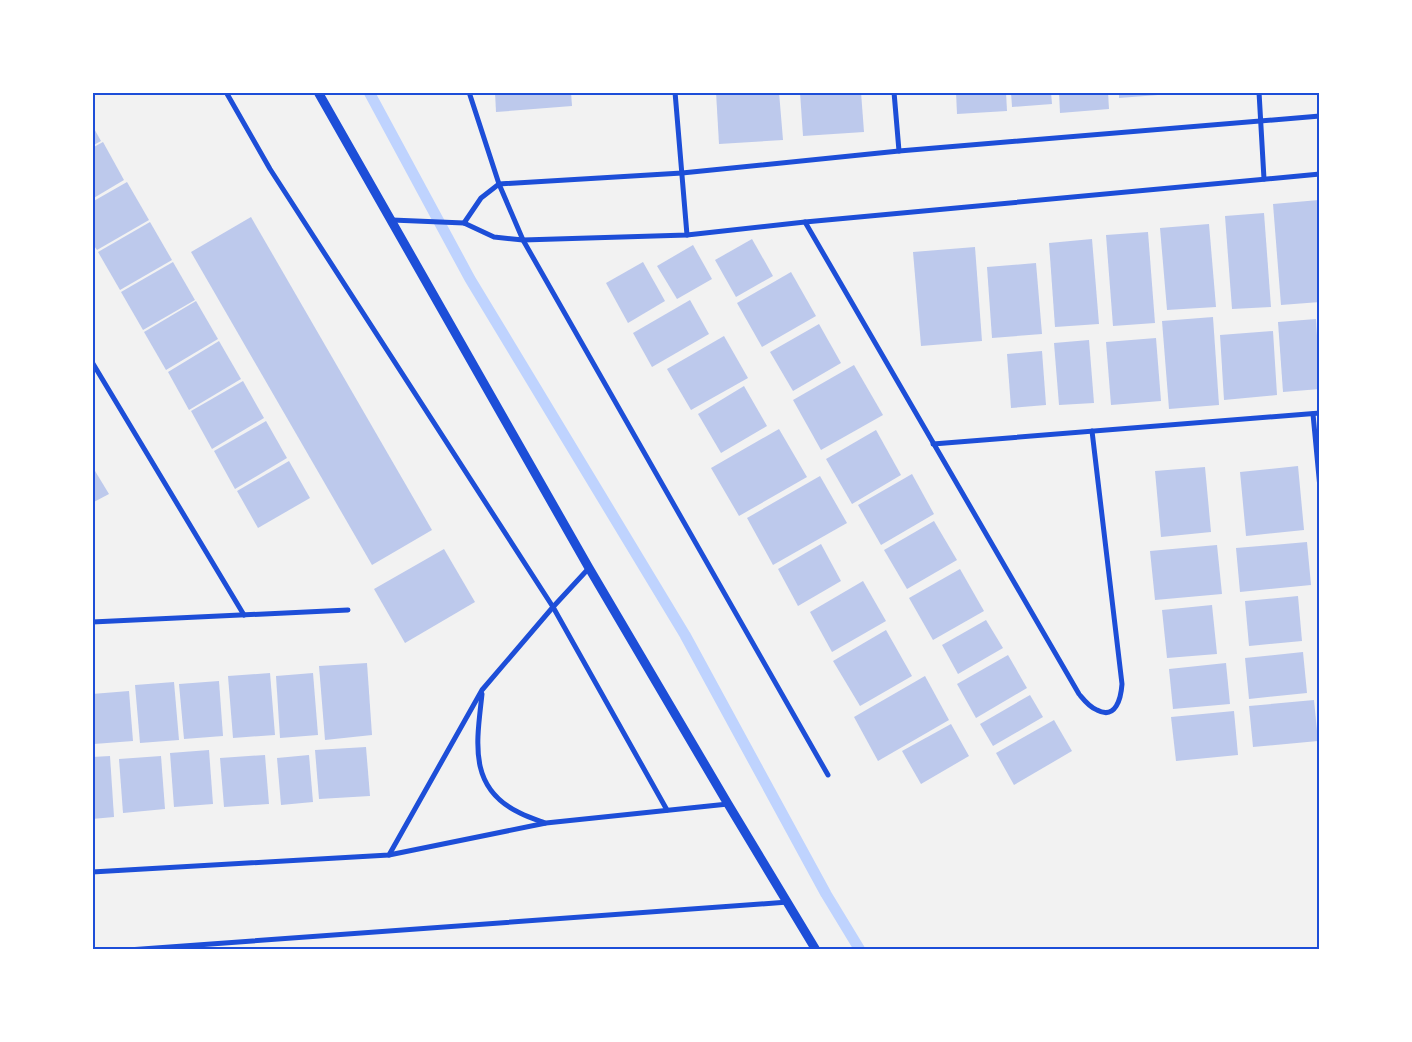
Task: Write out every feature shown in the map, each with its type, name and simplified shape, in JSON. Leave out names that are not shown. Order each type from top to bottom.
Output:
[{"type":"street","points":[[226,92],[270,169],[553,607],[667,810]]},
{"type":"street","points":[[318,92],[589,568],[816,950]]},
{"type":"street","points":[[469,92],[499,184],[523,240],[828,775]]},
{"type":"street","points":[[675,92],[687,235]]},
{"type":"street","points":[[894,92],[899,151]]},
{"type":"street","points":[[1259,92],[1264,179]]},
{"type":"street","points":[[464,222],[480,198],[499,184],[682,172],[899,151],[1320,116]]},
{"type":"street","points":[[392,220],[464,222],[494,237],[523,240],[687,235],[805,222],[1320,174]]},
{"type":"street","points":[[805,222],[1079,694],[1098,712],[1109,712],[1117,706],[1121,698],[1122,684],[1092,431]]},
{"type":"street","points":[[92,362],[244,615]]},
{"type":"street","points":[[933,444],[1320,413]]},
{"type":"street","points":[[1313,414],[1320,488]]},
{"type":"street","points":[[389,855],[482,690],[589,568]]},
{"type":"street","points":[[92,622],[348,610]]},
{"type":"street","points":[[482,690],[477,741],[478,759],[485,779],[491,790],[511,808],[520,814],[546,823]]},
{"type":"street","points":[[92,872],[389,855],[546,823],[728,804]]},
{"type":"street","points":[[128,950],[189,948],[788,902]]},
{"type":"building","points":[[495,92],[571,92],[572,106],[496,112]]},
{"type":"building","points":[[716,92],[779,92],[783,140],[719,144]]},
{"type":"building","points":[[800,92],[861,92],[864,132],[803,136]]},
{"type":"building","points":[[956,92],[1006,92],[1007,111],[957,114]]},
{"type":"building","points":[[1011,92],[1051,92],[1052,104],[1012,107]]},
{"type":"building","points":[[1059,92],[1108,92],[1109,109],[1060,113]]},
{"type":"building","points":[[1119,92],[1157,92],[1158,95],[1119,98]]},
{"type":"building","points":[[92,125],[101,141],[92,146]]},
{"type":"building","points":[[103,142],[124,180],[92,199],[92,148]]},
{"type":"building","points":[[127,182],[149,220],[97,250],[92,243],[92,202]]},
{"type":"building","points":[[1319,200],[1320,302],[1281,305],[1273,204]]},
{"type":"building","points":[[1264,213],[1271,307],[1232,309],[1225,216]]},
{"type":"building","points":[[251,217],[432,530],[372,565],[191,252]]},
{"type":"building","points":[[150,222],[172,260],[120,290],[98,252]]},
{"type":"building","points":[[1209,224],[1216,307],[1167,310],[1160,228]]},
{"type":"building","points":[[1148,232],[1155,323],[1113,326],[1106,235]]},
{"type":"building","points":[[752,239],[773,276],[736,297],[715,260]]},
{"type":"building","points":[[1092,239],[1099,324],[1055,327],[1049,243]]},
{"type":"building","points":[[693,245],[712,279],[677,299],[657,266]]},
{"type":"building","points":[[975,247],[982,341],[921,346],[913,252]]},
{"type":"building","points":[[173,262],[195,300],[143,330],[121,292]]},
{"type":"building","points":[[643,262],[665,301],[628,323],[606,283]]},
{"type":"building","points":[[1036,263],[1042,334],[992,338],[987,267]]},
{"type":"building","points":[[791,272],[816,316],[762,347],[737,303]]},
{"type":"building","points":[[690,300],[709,334],[652,367],[633,333]]},
{"type":"building","points":[[196,301],[218,339],[166,370],[144,332]]},
{"type":"building","points":[[1213,317],[1219,405],[1169,409],[1162,321]]},
{"type":"building","points":[[1316,319],[1320,389],[1283,392],[1278,322]]},
{"type":"building","points":[[819,324],[841,363],[793,391],[770,352]]},
{"type":"building","points":[[1273,331],[1277,395],[1224,400],[1220,335]]},
{"type":"building","points":[[724,336],[748,378],[691,410],[667,369]]},
{"type":"building","points":[[1156,338],[1161,401],[1111,405],[1106,342]]},
{"type":"building","points":[[1089,340],[1094,403],[1059,405],[1054,343]]},
{"type":"building","points":[[219,341],[241,379],[189,410],[168,372]]},
{"type":"building","points":[[1042,351],[1046,405],[1011,408],[1007,354]]},
{"type":"building","points":[[854,365],[883,415],[821,450],[793,400]]},
{"type":"building","points":[[243,381],[264,418],[212,449],[191,411]]},
{"type":"building","points":[[744,386],[767,426],[721,453],[698,414]]},
{"type":"building","points":[[266,421],[287,458],[235,489],[214,451]]},
{"type":"building","points":[[779,429],[807,477],[739,516],[711,468]]},
{"type":"building","points":[[876,430],[901,475],[852,504],[826,459]]},
{"type":"building","points":[[289,461],[310,498],[258,528],[237,491]]},
{"type":"building","points":[[92,466],[109,494],[92,503]]},
{"type":"building","points":[[1298,466],[1304,530],[1246,536],[1240,472]]},
{"type":"building","points":[[1205,467],[1211,532],[1161,537],[1155,471]]},
{"type":"building","points":[[912,474],[934,514],[881,545],[858,505]]},
{"type":"building","points":[[820,476],[847,523],[773,565],[747,518]]},
{"type":"building","points":[[934,521],[957,560],[907,589],[884,550]]},
{"type":"building","points":[[1307,542],[1311,585],[1240,592],[1236,548]]},
{"type":"building","points":[[821,544],[841,581],[798,606],[778,569]]},
{"type":"building","points":[[1217,545],[1222,594],[1155,600],[1150,551]]},
{"type":"building","points":[[444,549],[475,602],[405,643],[374,589]]},
{"type":"building","points":[[960,569],[984,611],[933,640],[909,598]]},
{"type":"building","points":[[863,581],[886,621],[832,652],[810,612]]},
{"type":"building","points":[[1298,596],[1302,641],[1249,646],[1245,601]]},
{"type":"building","points":[[1212,605],[1217,654],[1167,658],[1162,610]]},
{"type":"building","points":[[986,620],[1003,648],[958,674],[942,645]]},
{"type":"building","points":[[886,630],[912,676],[860,706],[833,661]]},
{"type":"building","points":[[1303,652],[1307,693],[1249,699],[1245,658]]},
{"type":"building","points":[[1008,655],[1027,688],[976,718],[957,684]]},
{"type":"building","points":[[367,663],[372,735],[325,740],[319,666]]},
{"type":"building","points":[[1226,663],[1230,704],[1173,709],[1169,669]]},
{"type":"building","points":[[270,673],[275,735],[233,738],[228,676]]},
{"type":"building","points":[[313,673],[318,735],[280,738],[276,676]]},
{"type":"building","points":[[925,676],[949,720],[878,761],[854,717]]},
{"type":"building","points":[[219,681],[223,736],[184,739],[179,684]]},
{"type":"building","points":[[174,682],[179,740],[140,743],[135,685]]},
{"type":"building","points":[[129,691],[133,741],[94,744],[92,694]]},
{"type":"building","points":[[1030,695],[1043,717],[993,746],[980,724]]},
{"type":"building","points":[[1314,700],[1318,741],[1253,747],[1249,706]]},
{"type":"building","points":[[1234,711],[1238,755],[1176,761],[1171,717]]},
{"type":"building","points":[[1054,720],[1072,751],[1014,785],[996,753]]},
{"type":"building","points":[[951,724],[969,756],[921,784],[902,751]]},
{"type":"building","points":[[366,747],[370,796],[319,799],[315,750]]},
{"type":"building","points":[[209,750],[213,804],[174,807],[170,753]]},
{"type":"building","points":[[265,755],[269,804],[224,807],[220,758]]},
{"type":"building","points":[[309,755],[313,802],[281,805],[277,758]]},
{"type":"building","points":[[110,756],[114,817],[92,819],[92,757]]},
{"type":"building","points":[[161,756],[165,809],[123,813],[119,759]]},
{"type":"waterway","points":[[369,92],[470,279],[685,635],[826,894],[860,950]]}]
